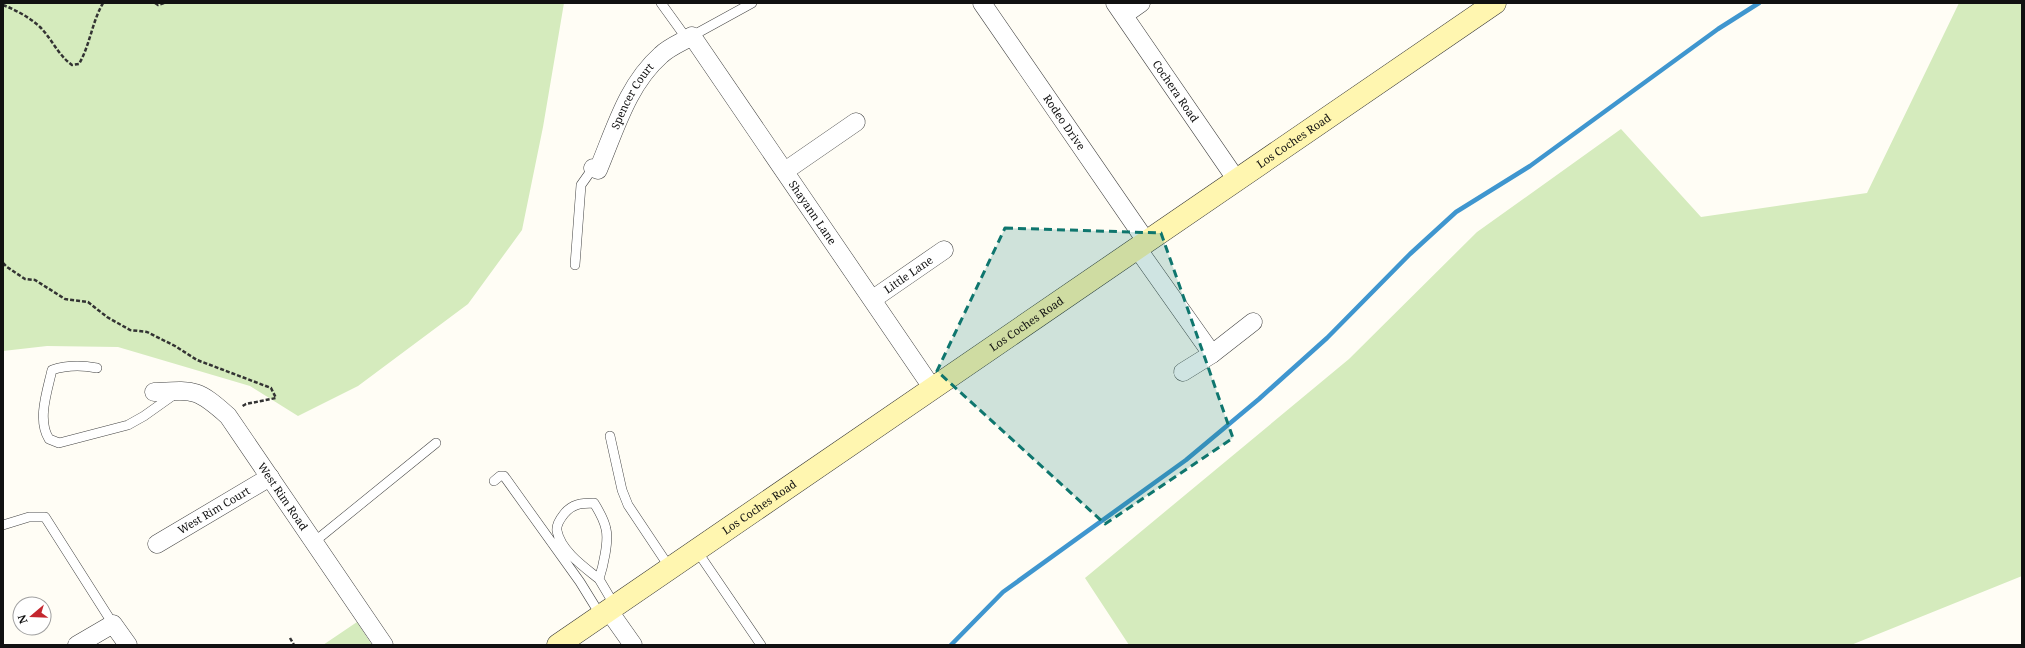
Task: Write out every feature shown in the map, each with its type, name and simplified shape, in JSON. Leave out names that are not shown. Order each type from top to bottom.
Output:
[{"type":"main road","name":"Los Coches Road","points":[[558,645],[609,612],[1236,179],[1495,3]]},
{"type":"street","name":"Rodeo Drive","points":[[982,3],[1212,354]]},
{"type":"street","points":[[1120,9],[1141,3]]},
{"type":"street","name":"Cochera Road","points":[[1120,9],[1236,179]]},
{"type":"street","name":"Spencer Court","points":[[593,168],[598,170],[626,103],[641,76],[661,54],[690,37]]},
{"type":"street","name":"Shayann Lane","points":[[690,37],[785,171],[933,389]]},
{"type":"street","points":[[785,171],[856,122]]},
{"type":"street","name":"Little Lane","points":[[873,299],[944,250]]},
{"type":"street","points":[[1183,372],[1212,354],[1253,322]]},
{"type":"street","name":"West Rim Road","points":[[154,392],[190,390],[209,398],[228,416],[384,645]]},
{"type":"street","name":"West Rim Court","points":[[158,544],[270,477]]},
{"type":"street","points":[[609,612],[633,645]]},
{"type":"street","points":[[77,645],[113,624],[128,645]]},
{"type":"lane","points":[[661,3],[690,37],[752,3]]},
{"type":"lane","points":[[575,265],[581,185],[593,168]]},
{"type":"lane","points":[[97,368],[82,365],[63,366],[52,370],[45,400],[44,421],[44,432],[49,439],[59,442],[128,425],[144,416],[179,391]]},
{"type":"lane","points":[[610,436],[622,490],[628,505],[671,569]]},
{"type":"lane","points":[[314,542],[436,443]]},
{"type":"lane","points":[[494,481],[500,476],[504,476],[580,582],[609,612]]},
{"type":"lane","points":[[599,579],[604,565],[606,531],[602,517],[594,503],[580,503],[568,509],[558,522],[556,530],[562,543],[577,561],[599,579],[609,612]]},
{"type":"lane","points":[[3,525],[29,517],[45,517],[113,624]]},
{"type":"lane","points":[[697,551],[761,645]]},
{"type":"path","points":[[3,5],[20,12],[40,27],[64,60],[72,65],[79,64],[85,54],[96,16],[103,3]]},
{"type":"path","points":[[155,3],[158,5],[164,3]]},
{"type":"path","points":[[3,263],[25,279],[36,280],[65,299],[88,302],[107,317],[130,330],[147,332],[175,346],[198,360],[270,388],[276,398],[246,404],[228,416]]},
{"type":"path","points":[[290,638],[294,645]]},
{"type":"highlighted area","points":[[1005,228],[1161,233],[1233,438],[1105,524],[937,371]]},
{"type":"green space","points":[[3,3],[564,3],[543,127],[522,230],[468,304],[358,386],[298,416],[250,386],[118,347],[47,346],[3,351]]},
{"type":"green space","points":[[1959,3],[2022,3],[2022,576],[1851,645],[1129,645],[1085,578],[1349,359],[1477,232],[1621,129],[1701,217],[1867,193]]},
{"type":"green space","points":[[357,622],[372,645],[323,645]]},
{"type":"waterway","points":[[951,645],[1003,592],[1186,460],[1259,399],[1327,338],[1410,254],[1456,212],[1530,166],[1718,29],[1759,3]]}]
